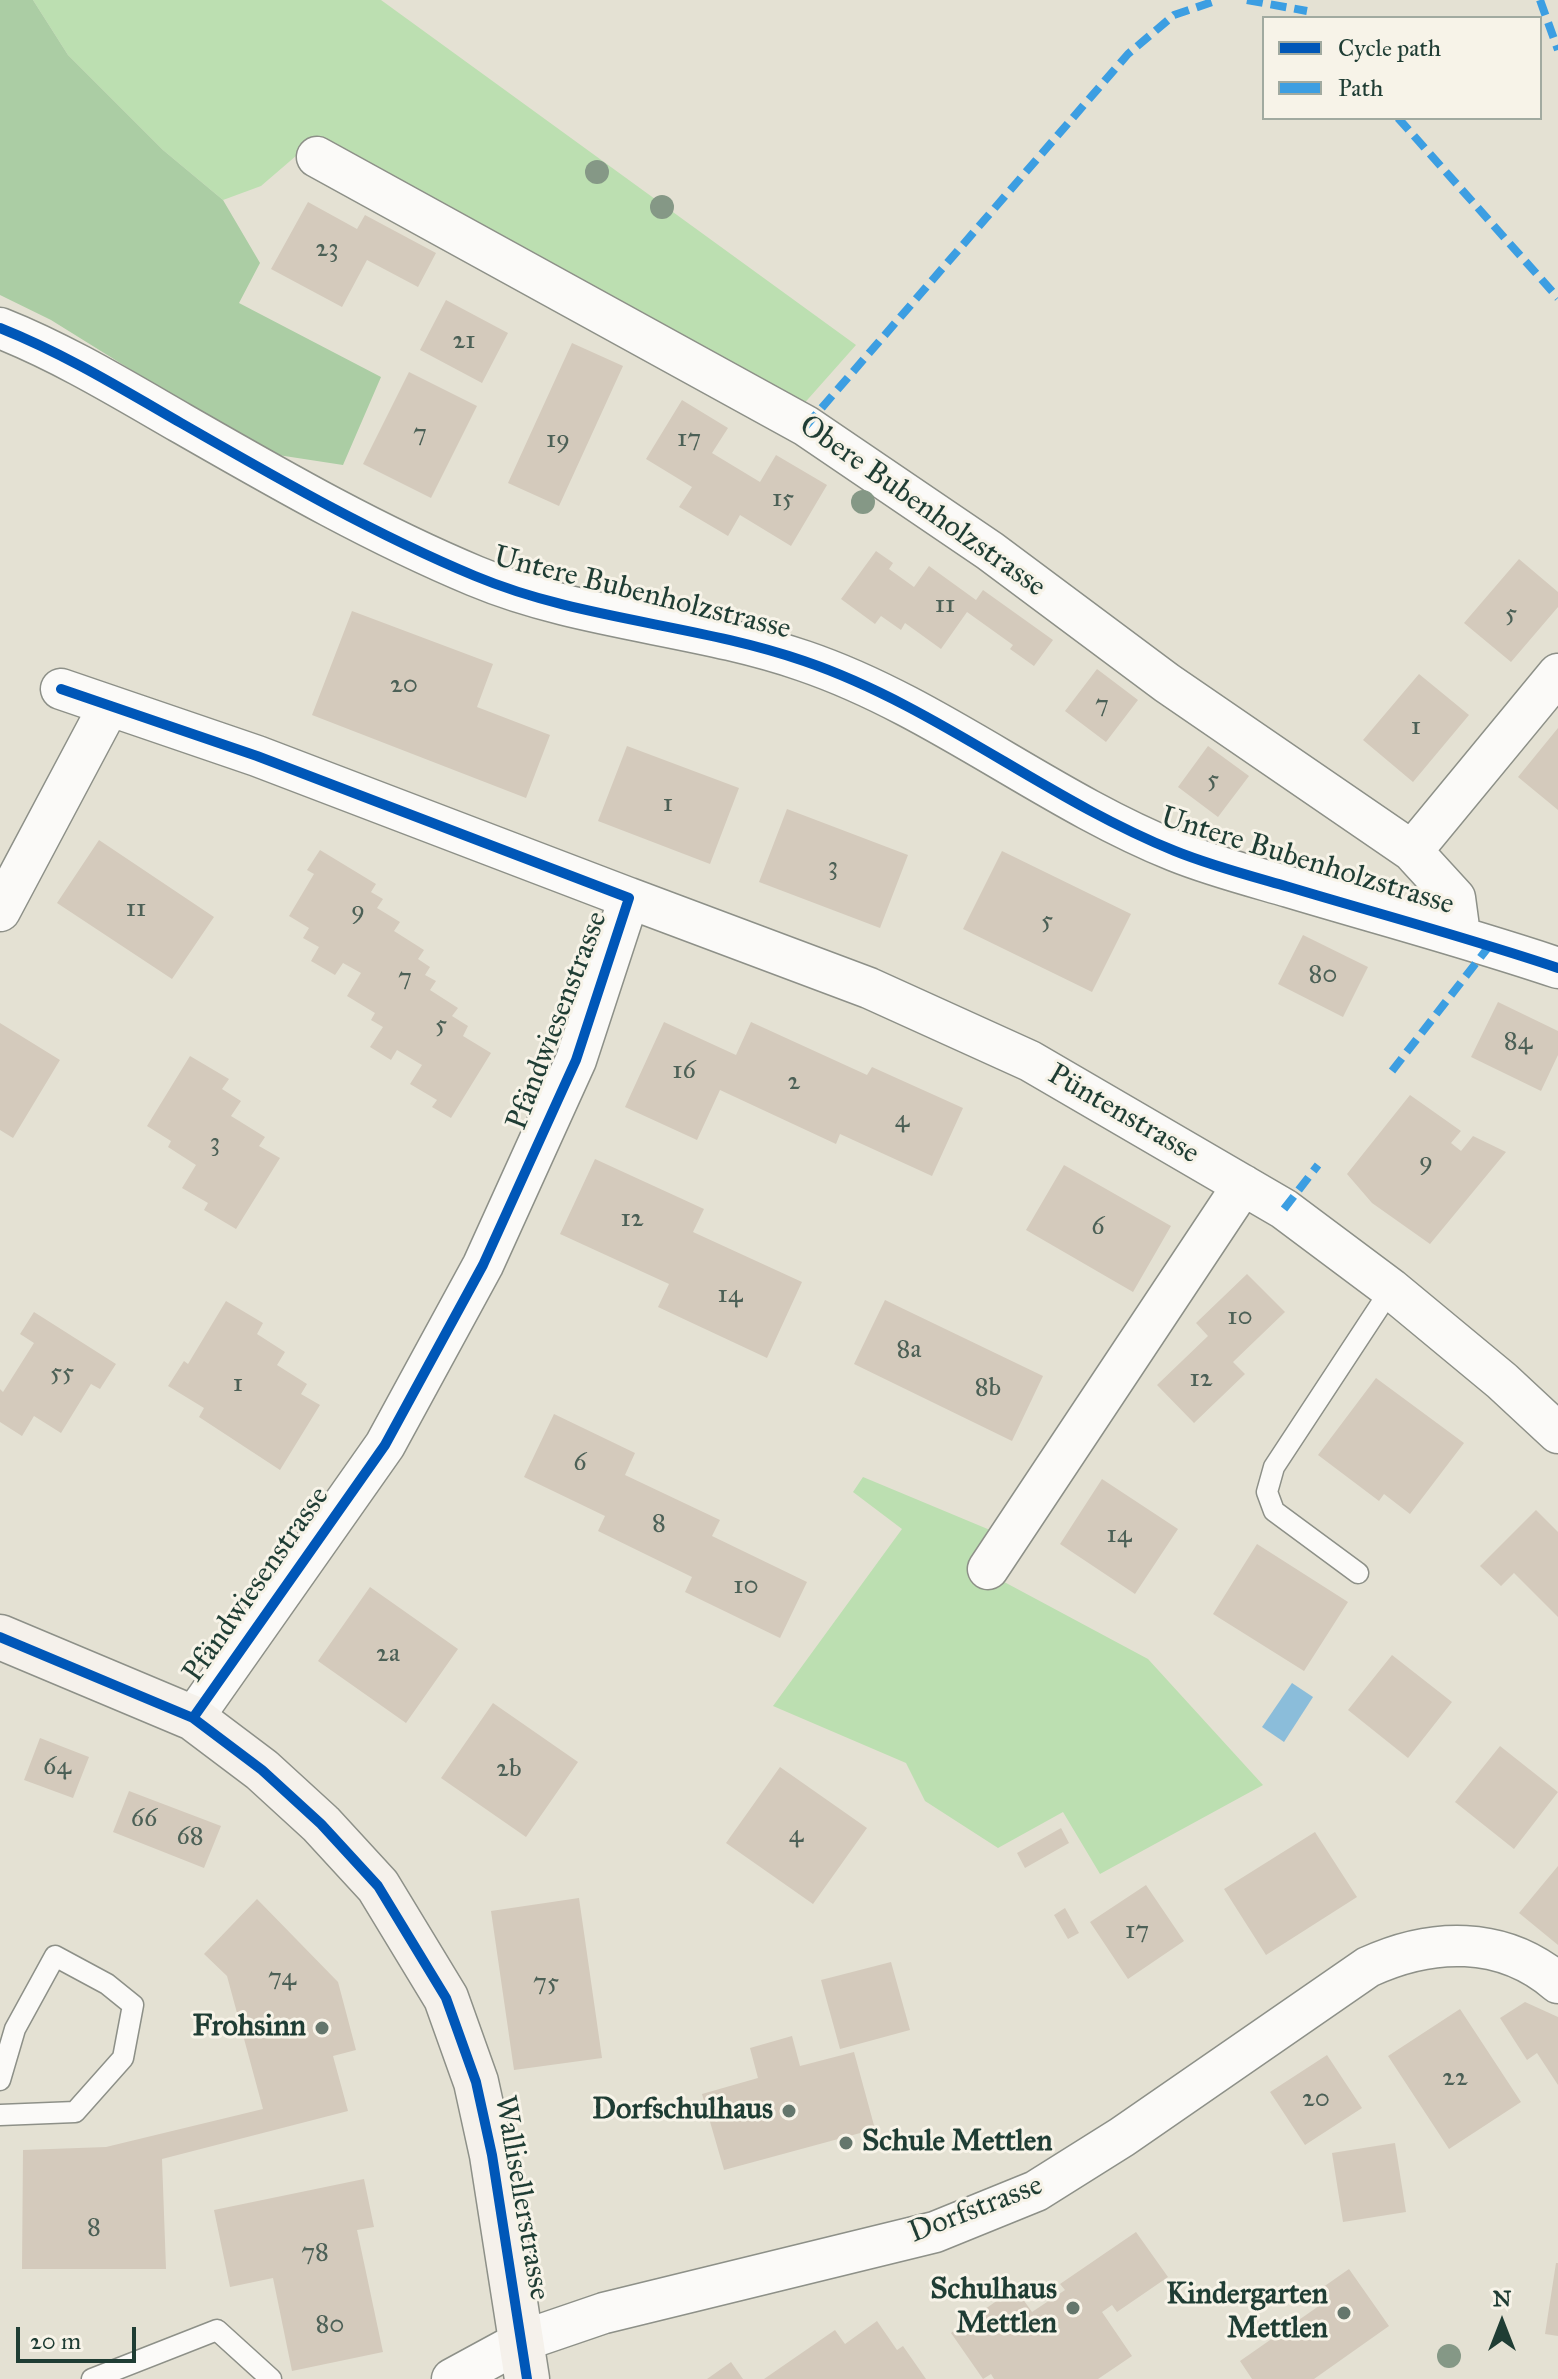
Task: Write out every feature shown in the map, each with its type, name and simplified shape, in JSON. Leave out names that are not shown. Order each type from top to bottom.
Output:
[{"type":"main road","name":"Wallisellerstrasse","points":[[0,1637],[193,1718],[262,1770],[321,1824],[378,1886],[446,1998],[476,2082],[492,2155],[524,2360]]},
{"type":"street","name":"Obere Bubenholzstrasse","points":[[317,157],[806,426],[990,551],[1167,683],[1412,851],[1455,898],[1460,935]]},
{"type":"street","name":"Untere Bubenholzstrasse","points":[[0,328],[115,385],[343,516],[478,577],[562,605],[723,638],[806,662],[901,703],[1100,817],[1177,852],[1373,912],[1460,935],[1558,968]]},
{"type":"street","points":[[1412,851],[1558,674]]},
{"type":"street","name":"Pfändwiesenstrasse","points":[[61,689],[257,756],[629,898],[576,1060],[483,1265],[385,1445],[193,1718]]},
{"type":"street","points":[[0,911],[109,706]]},
{"type":"street","name":"Püntenstrasse","points":[[629,898],[869,988],[1030,1061],[1284,1209],[1391,1289],[1502,1381],[1558,1433]]},
{"type":"street","points":[[988,1569],[1243,1185]]},
{"type":"street","name":"Dorfstrasse","points":[[452,2379],[524,2360],[604,2313],[935,2232],[1036,2191],[1122,2137],[1368,1967],[1405,1950],[1448,1944],[1501,1952],[1558,1983]]},
{"type":"lane","points":[[1358,1573],[1274,1511],[1267,1492],[1274,1467],[1391,1289]]},
{"type":"lane","points":[[0,2080],[15,2029],[55,1956],[107,1984],[133,2005],[123,2058],[75,2112],[0,2115]]},
{"type":"lane","points":[[92,2379],[217,2330],[271,2379]]},
{"type":"green space","points":[[0,0],[33,0],[68,55],[163,150],[223,200],[260,263],[239,303],[381,377],[343,465],[265,453],[51,320],[0,295]]},
{"type":"green space","points":[[33,0],[381,0],[856,345],[801,407],[318,137],[261,186],[223,200],[163,150],[68,55]]},
{"type":"green space","points":[[863,1477],[1002,1535],[980,1569],[1148,1659],[1263,1785],[1100,1874],[1063,1812],[998,1848],[925,1801],[906,1763],[773,1706],[902,1529],[853,1492]]},
{"type":"water","points":[[1292,1683],[1313,1697],[1284,1742],[1262,1727]]},
{"type":"building","points":[[308,202],[357,229],[365,215],[436,253],[418,287],[367,260],[342,307],[271,269]]},
{"type":"building","points":[[446,300],[508,333],[482,383],[420,350]]},
{"type":"building","points":[[572,343],[623,366],[559,506],[508,483]]},
{"type":"building","points":[[409,372],[477,406],[431,498],[363,464]]},
{"type":"building","points":[[682,400],[728,428],[712,453],[760,482],[776,455],[827,485],[791,546],[740,515],[728,536],[679,507],[692,487],[646,459]]},
{"type":"building","points":[[876,551],[893,563],[889,569],[914,587],[929,566],[976,600],[983,590],[1053,640],[1034,666],[1010,649],[1013,645],[967,612],[941,649],[905,623],[901,630],[881,616],[875,624],[841,599]]},
{"type":"building","points":[[1519,559],[1558,592],[1558,607],[1511,662],[1464,623]]},
{"type":"building","points":[[352,611],[493,664],[477,707],[550,735],[526,798],[312,715]]},
{"type":"building","points":[[1097,669],[1138,700],[1106,742],[1065,711]]},
{"type":"building","points":[[1419,674],[1469,715],[1413,782],[1363,740]]},
{"type":"building","points":[[1558,728],[1558,810],[1518,777]]},
{"type":"building","points":[[627,746],[739,788],[710,864],[598,821]]},
{"type":"building","points":[[1208,746],[1249,776],[1218,817],[1178,787]]},
{"type":"building","points":[[787,809],[908,855],[880,928],[759,882]]},
{"type":"building","points":[[99,840],[214,917],[172,979],[57,903]]},
{"type":"building","points":[[320,850],[376,884],[371,892],[383,899],[377,908],[400,922],[394,931],[424,950],[418,959],[430,967],[425,975],[436,981],[430,990],[458,1008],[452,1016],[468,1026],[463,1036],[491,1053],[451,1118],[432,1107],[437,1100],[410,1084],[422,1065],[397,1050],[391,1060],[370,1047],[383,1027],[371,1020],[375,1013],[347,996],[361,973],[343,963],[335,975],[311,961],[319,947],[303,938],[309,928],[289,916],[314,874],[307,870]]},
{"type":"building","points":[[1002,851],[1131,914],[1092,992],[963,929]]},
{"type":"building","points":[[1303,935],[1368,967],[1343,1017],[1278,984]]},
{"type":"building","points":[[1498,1002],[1558,1031],[1558,1055],[1541,1091],[1471,1057]]},
{"type":"building","points":[[664,1022],[736,1055],[751,1022],[867,1075],[872,1067],[963,1108],[932,1176],[840,1134],[836,1144],[720,1090],[697,1140],[625,1107]]},
{"type":"building","points":[[0,1023],[60,1060],[13,1138],[0,1130]]},
{"type":"building","points":[[190,1056],[229,1079],[222,1089],[241,1101],[231,1116],[265,1137],[259,1146],[280,1158],[236,1229],[204,1210],[208,1203],[182,1188],[196,1165],[168,1147],[171,1141],[147,1126]]},
{"type":"building","points":[[1410,1095],[1461,1131],[1451,1143],[1461,1151],[1473,1136],[1506,1152],[1430,1244],[1372,1203],[1347,1174]]},
{"type":"building","points":[[595,1159],[704,1209],[693,1232],[802,1282],[767,1358],[658,1307],[669,1284],[560,1234]]},
{"type":"building","points":[[1064,1165],[1171,1226],[1133,1292],[1026,1230]]},
{"type":"building","points":[[1247,1274],[1285,1312],[1233,1362],[1245,1374],[1194,1423],[1157,1385],[1208,1336],[1196,1323]]},
{"type":"building","points":[[885,1300],[1043,1376],[1012,1441],[854,1364]]},
{"type":"building","points":[[226,1301],[263,1323],[257,1334],[285,1352],[277,1365],[307,1384],[301,1394],[320,1405],[280,1470],[199,1417],[204,1408],[168,1386],[184,1361],[188,1364]]},
{"type":"building","points":[[34,1312],[116,1364],[100,1389],[91,1384],[61,1433],[34,1416],[22,1436],[0,1422],[0,1389],[3,1392],[34,1343],[20,1334]]},
{"type":"building","points":[[1376,1378],[1464,1443],[1410,1514],[1384,1494],[1379,1501],[1318,1455]]},
{"type":"building","points":[[554,1414],[635,1453],[625,1475],[720,1520],[712,1536],[807,1582],[780,1638],[685,1592],[692,1577],[598,1531],[605,1516],[524,1477]]},
{"type":"building","points":[[1102,1479],[1178,1529],[1135,1594],[1060,1544]]},
{"type":"building","points":[[1536,1510],[1558,1532],[1558,1617],[1514,1573],[1501,1586],[1480,1566]]},
{"type":"building","points":[[1257,1544],[1348,1602],[1304,1671],[1213,1614]]},
{"type":"building","points":[[370,1587],[458,1649],[406,1723],[318,1661]]},
{"type":"building","points":[[1392,1655],[1452,1702],[1408,1758],[1348,1710]]},
{"type":"building","points":[[493,1703],[578,1762],[526,1837],[441,1778]]},
{"type":"building","points":[[40,1738],[89,1757],[73,1798],[24,1780]]},
{"type":"building","points":[[1500,1746],[1558,1792],[1514,1849],[1455,1802]]},
{"type":"building","points":[[780,1767],[867,1828],[813,1904],[726,1843]]},
{"type":"building","points":[[129,1791],[221,1826],[204,1868],[113,1832]]},
{"type":"building","points":[[1061,1828],[1069,1843],[1025,1868],[1017,1853]]},
{"type":"building","points":[[1315,1832],[1357,1897],[1266,1955],[1224,1889]]},
{"type":"building","points":[[1558,1866],[1558,1945],[1519,1913]]},
{"type":"building","points":[[1146,1885],[1184,1941],[1128,1979],[1090,1922]]},
{"type":"building","points":[[579,1898],[602,2058],[514,2070],[491,1911]]},
{"type":"building","points":[[257,1899],[338,1982],[356,2050],[333,2056],[348,2111],[162,2159],[166,2269],[22,2269],[23,2150],[106,2147],[263,2109],[227,1976],[204,1954]]},
{"type":"building","points":[[1065,1908],[1079,1933],[1068,1939],[1054,1915]]},
{"type":"building","points":[[891,1962],[910,2030],[840,2049],[821,1980]]},
{"type":"building","points":[[1525,2002],[1558,2017],[1558,2085],[1537,2053],[1527,2060],[1500,2018]]},
{"type":"building","points":[[1460,2009],[1521,2102],[1449,2149],[1388,2056]]},
{"type":"building","name":"Dorfschulhaus","points":[[792,2036],[800,2066],[854,2052],[875,2129],[724,2170],[702,2094],[758,2078],[750,2048]]},
{"type":"building","points":[[1327,2055],[1362,2108],[1305,2145],[1270,2092]]},
{"type":"building","points":[[1395,2143],[1406,2212],[1343,2222],[1332,2153]]},
{"type":"building","points":[[364,2179],[374,2227],[357,2230],[383,2352],[292,2371],[273,2278],[230,2287],[214,2210]]},
{"type":"building","name":"Schulhaus Mettlen","points":[[1136,2232],[1168,2277],[1117,2312],[1112,2305],[1102,2312],[1132,2356],[1098,2379],[994,2379],[991,2374],[983,2379],[951,2333],[1015,2288],[1032,2312],[1065,2290],[1060,2284]]},
{"type":"building","points":[[1558,2263],[1558,2336],[1545,2334]]},
{"type":"building","name":"Kindergarten Mettlen","points":[[1349,2269],[1389,2326],[1314,2379],[1252,2379],[1240,2361],[1326,2301],[1319,2290]]},
{"type":"building","points":[[877,2321],[897,2350],[903,2346],[926,2379],[764,2379],[835,2330],[845,2344]]},
{"type":"building","points":[[731,2362],[743,2379],[707,2379]]},
{"type":"marked path","points":[[806,426],[1128,54],[1174,15],[1218,0]]},
{"type":"marked path","points":[[1247,0],[1307,11]]},
{"type":"marked path","points":[[1540,0],[1558,50]]},
{"type":"marked path","points":[[1400,120],[1558,298]]},
{"type":"marked path","points":[[1392,1071],[1490,945]]},
{"type":"marked path","points":[[1284,1209],[1318,1165]]},
{"type":"cycle path","points":[[0,328],[92,372],[362,523],[475,576],[556,603],[722,638],[804,661],[900,702],[1081,806],[1175,851],[1558,968]]},
{"type":"cycle path","points":[[61,689],[257,756],[629,898],[576,1060],[483,1265],[385,1445],[193,1718]]},
{"type":"cycle path","points":[[0,1637],[193,1718],[262,1770],[321,1824],[378,1886],[446,1998],[476,2082],[492,2155],[527,2379]]},
{"type":"place","name":"Frohsinn","points":[[322,2028]]},
{"type":"place","name":"Dorfschulhaus","points":[[789,2111]]},
{"type":"place","name":"Schule Mettlen","points":[[846,2143]]},
{"type":"place","name":"Schulhaus Mettlen","points":[[1073,2308]]},
{"type":"place","name":"Kindergarten Mettlen","points":[[1344,2313]]}]
